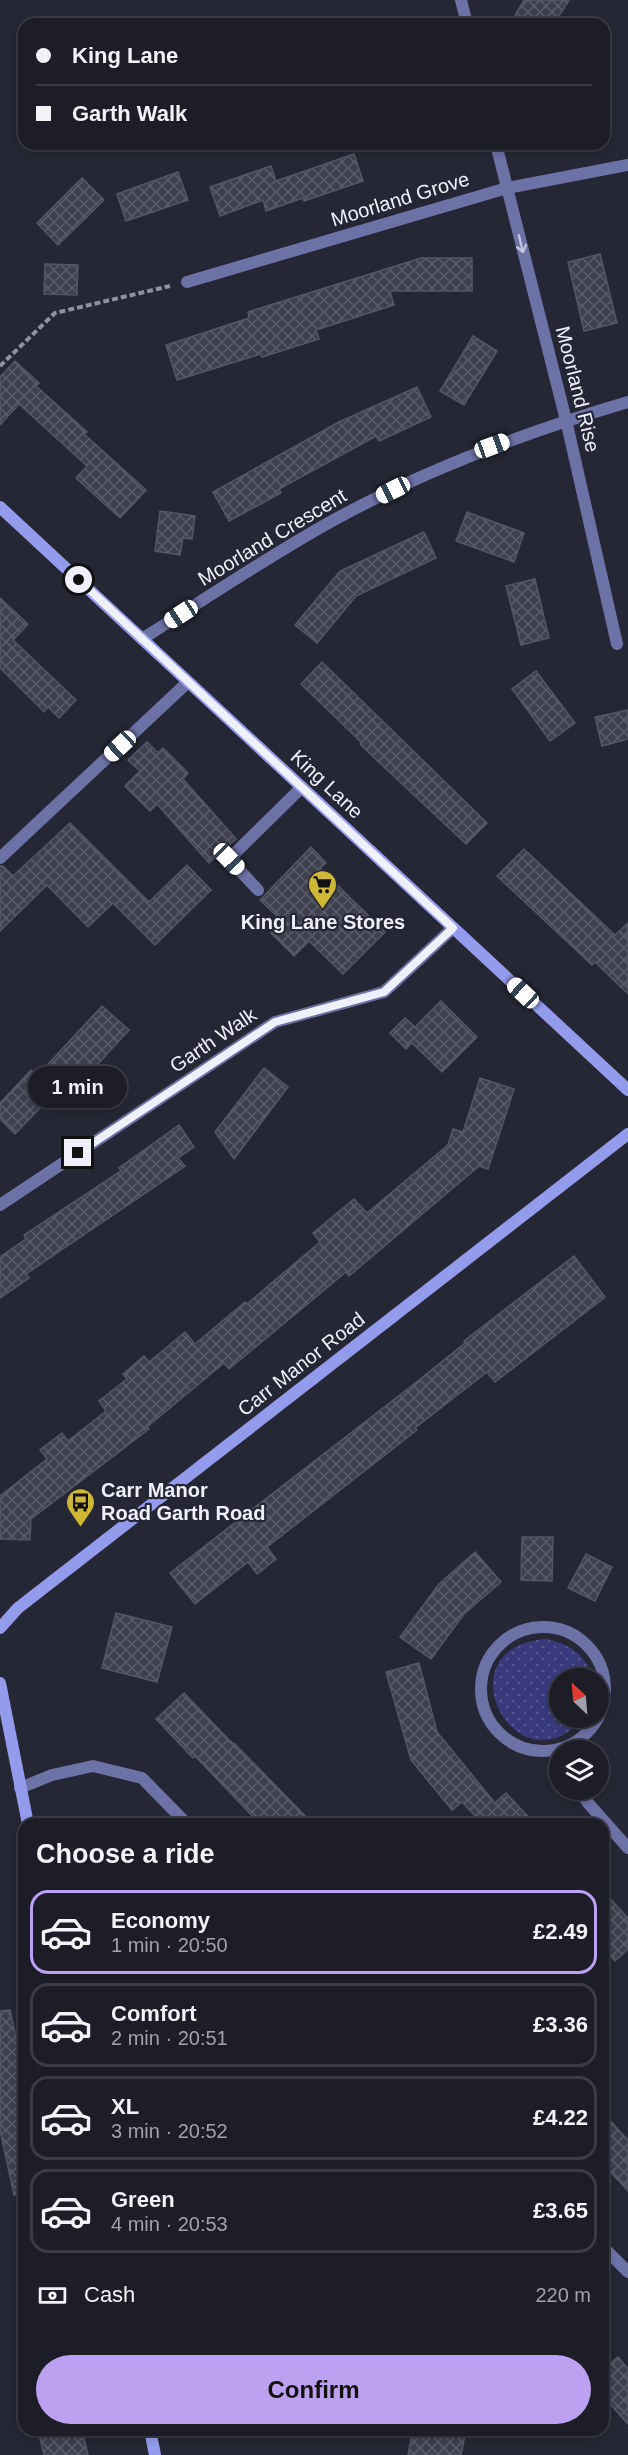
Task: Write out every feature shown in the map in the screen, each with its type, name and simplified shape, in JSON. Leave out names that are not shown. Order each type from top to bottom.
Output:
[{"type":"street","points":[[461,0],[466,18]]},
{"type":"street","name":"Moorland Rise","points":[[498,150],[566,420],[617,644]]},
{"type":"street","name":"Moorland Grove","points":[[187,282],[507,188],[628,165]]},
{"type":"street","name":"Moorland Crescent","points":[[142,639],[333,520],[412,480],[492,446],[566,420],[628,402]]},
{"type":"street","name":"King Lane","points":[[0,507],[628,1090]]},
{"type":"street","points":[[0,858],[188,682]]},
{"type":"street","points":[[258,890],[229,859],[302,788]]},
{"type":"street","name":"Garth Walk","points":[[0,1205],[275,1022],[384,992],[453,928]]},
{"type":"street","name":"Carr Manor Road","points":[[0,1628],[18,1608],[628,1134]]},
{"type":"street","points":[[543,1626],[572,1632],[598,1657],[606,1686],[600,1716],[587,1734],[559,1752],[533,1752],[507,1742],[485,1718],[479,1691],[485,1662],[508,1636],[543,1626]]},
{"type":"street","points":[[0,1683],[27,1818]]},
{"type":"street","points":[[20,1788],[52,1775],[93,1766],[142,1778],[181,1818]]},
{"type":"street","points":[[586,1800],[601,1818]]},
{"type":"street","points":[[609,1827],[628,1848]]},
{"type":"street","points":[[609,2253],[628,2272]]},
{"type":"street","points":[[151,2436],[155,2455]]},
{"type":"path","points":[[0,366],[55,313],[187,282]]},
{"type":"shaded area","points":[[547,1639],[570,1647],[589,1668],[549,1668],[549,1728],[570,1728],[558,1737],[534,1739],[513,1729],[499,1710],[493,1687],[498,1665],[515,1648]]},
{"type":"building","points":[[524,0],[569,0],[558,18],[514,18]]},
{"type":"building","points":[[354,154],[363,181],[266,211],[263,200],[220,216],[210,187],[271,166],[276,181]]},
{"type":"building","points":[[178,172],[188,200],[126,221],[117,194]]},
{"type":"building","points":[[82,178],[104,200],[58,245],[37,223]]},
{"type":"building","points":[[600,254],[617,323],[584,331],[568,262]]},
{"type":"building","points":[[421,258],[472,258],[472,291],[390,291],[394,305],[316,330],[319,339],[177,380],[166,345],[249,318],[248,312]]},
{"type":"building","points":[[45,264],[78,265],[77,295],[44,294]]},
{"type":"building","points":[[473,336],[497,351],[464,405],[440,391]]},
{"type":"building","points":[[15,361],[39,383],[36,386],[87,432],[84,434],[146,490],[120,518],[76,478],[87,466],[19,404],[0,425],[0,377]]},
{"type":"building","points":[[417,387],[431,417],[379,441],[376,436],[279,489],[281,493],[229,521],[213,492],[339,422]]},
{"type":"building","points":[[160,511],[195,516],[192,539],[183,538],[180,555],[155,551]]},
{"type":"building","points":[[467,512],[524,533],[514,562],[456,541]]},
{"type":"building","points":[[424,532],[436,558],[356,596],[317,643],[295,625],[340,571]]},
{"type":"building","points":[[535,579],[549,638],[521,645],[506,586]]},
{"type":"building","points":[[0,598],[28,624],[13,640],[76,700],[59,718],[48,707],[44,712],[0,668]]},
{"type":"building","points":[[322,662],[487,823],[466,844],[360,744],[361,742],[301,684]]},
{"type":"building","points":[[536,671],[575,723],[550,741],[512,689]]},
{"type":"building","points":[[628,710],[628,739],[602,746],[595,717]]},
{"type":"building","points":[[147,742],[158,753],[163,748],[188,773],[183,779],[236,839],[209,863],[157,804],[150,811],[125,786],[140,771],[128,760]]},
{"type":"building","points":[[70,823],[149,902],[187,865],[211,890],[155,945],[113,903],[88,927],[47,885],[0,931],[0,866],[3,866],[13,876]]},
{"type":"building","points":[[311,847],[326,863],[320,868],[385,932],[343,974],[309,941],[294,956],[271,933],[282,921],[260,900]]},
{"type":"building","points":[[524,849],[615,935],[628,923],[628,994],[595,962],[592,965],[497,876]]},
{"type":"building","points":[[441,1001],[477,1037],[442,1072],[412,1043],[406,1049],[390,1033],[405,1018],[415,1027]]},
{"type":"building","points":[[102,1006],[129,1030],[75,1089],[66,1081],[15,1134],[0,1119],[0,1103],[31,1070],[37,1076]]},
{"type":"building","points":[[264,1068],[288,1087],[234,1159],[215,1132]]},
{"type":"building","points":[[480,1078],[514,1089],[488,1169],[479,1166],[349,1276],[346,1272],[229,1369],[224,1363],[147,1427],[149,1429],[31,1519],[30,1540],[0,1539],[0,1496],[47,1459],[40,1450],[62,1433],[68,1441],[106,1411],[99,1401],[127,1379],[123,1374],[144,1356],[149,1362],[185,1332],[195,1344],[245,1302],[247,1304],[320,1242],[313,1233],[354,1199],[367,1213],[448,1145],[453,1129],[463,1132]]},
{"type":"building","points":[[179,1125],[194,1147],[178,1158],[185,1166],[26,1274],[29,1278],[0,1298],[0,1257],[26,1239],[24,1235],[121,1171],[119,1168]]},
{"type":"building","points":[[574,1256],[605,1297],[495,1382],[487,1372],[415,1428],[417,1430],[267,1547],[276,1559],[257,1574],[248,1562],[195,1604],[170,1573],[414,1384],[465,1343],[464,1341]]},
{"type":"building","points":[[522,1537],[553,1537],[552,1581],[521,1580]]},
{"type":"building","points":[[475,1552],[501,1582],[464,1614],[431,1659],[400,1637],[439,1584]]},
{"type":"building","points":[[586,1554],[612,1567],[595,1601],[568,1588]]},
{"type":"building","points":[[116,1613],[172,1627],[157,1682],[102,1668]]},
{"type":"building","points":[[419,1663],[437,1732],[495,1803],[506,1793],[529,1818],[477,1818],[462,1802],[452,1810],[411,1760],[386,1672]]},
{"type":"building","points":[[184,1693],[307,1818],[254,1818],[156,1719]]},
{"type":"building","points":[[609,1897],[628,1918],[628,1949],[615,1961],[609,1954]]},
{"type":"building","points":[[10,2010],[18,2047],[18,2195],[14,2195],[0,2130],[0,2011]]},
{"type":"building","points":[[609,2119],[628,2140],[628,2191],[609,2170]]},
{"type":"building","points":[[618,2357],[628,2369],[628,2424],[609,2403],[609,2364]]},
{"type":"building","points":[[39,2436],[83,2436],[88,2455],[44,2455]]},
{"type":"building","points":[[412,2436],[465,2436],[461,2455],[408,2455]]},
{"type":"place","name":"King Lane Stores","points":[[323,910]]},
{"type":"place","name":"Carr Manor Road Garth Road","points":[[80,1528]]},
{"type":"route","points":[[78,1153],[275,1022],[384,992],[453,928],[79,580]]}]
